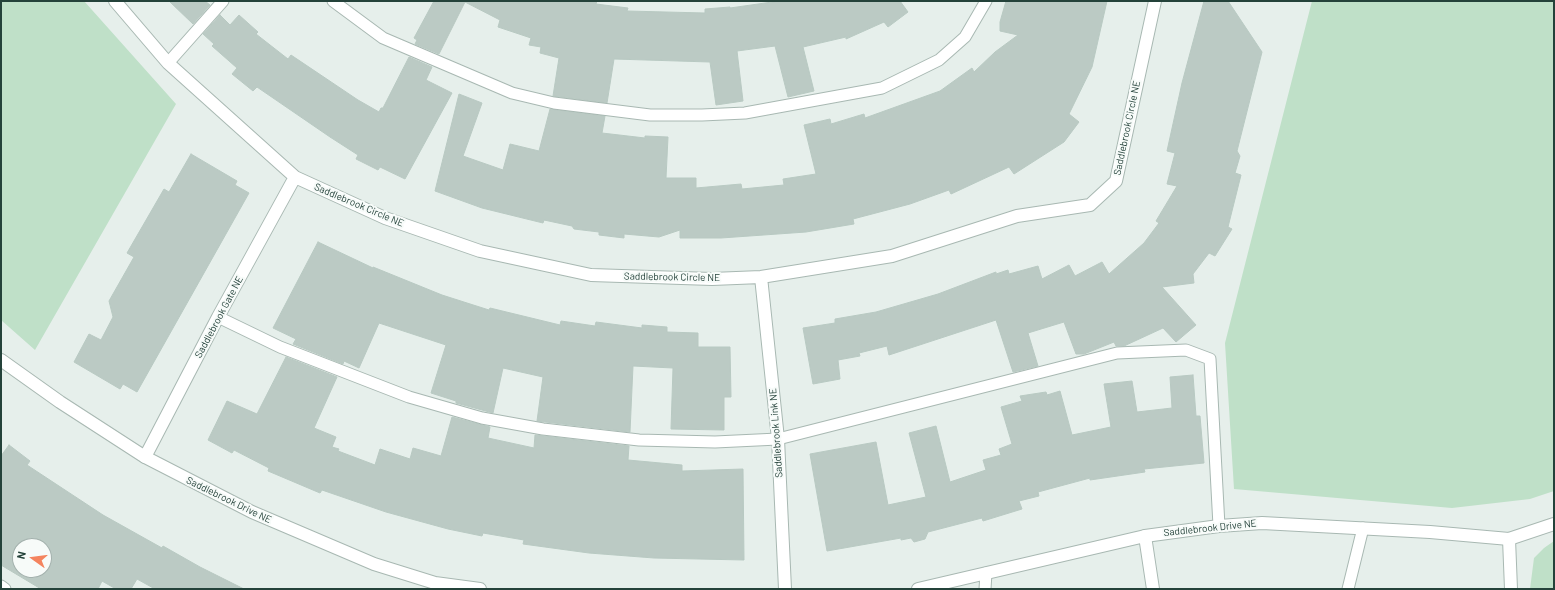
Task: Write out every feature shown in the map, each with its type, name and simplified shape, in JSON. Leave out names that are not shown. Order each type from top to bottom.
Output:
[{"type":"street","name":"Saddlebrook Circle NE","points":[[115,1],[168,64],[295,177],[385,218],[480,251],[591,275],[712,279],[761,277],[892,256],[1017,216],[1090,205],[1116,181],[1155,1]]},
{"type":"street","name":"Saddlebrook Gate NE","points":[[145,457],[218,317],[295,177]]},
{"type":"street","name":"Saddlebrook Link NE","points":[[761,277],[778,439],[785,589]]},
{"type":"street","name":"Saddlebrook Drive NE","points":[[1,360],[60,402],[145,457],[252,512],[374,564],[436,583],[480,589]]},
{"type":"street","name":"Saddlebrook Drive NE","points":[[918,589],[1144,536],[1219,526],[1262,523],[1430,532],[1508,540],[1554,524]]},
{"type":"street","points":[[1144,536],[1153,589]]},
{"type":"street","points":[[1508,540],[1511,589]]},
{"type":"lane","points":[[168,64],[224,1]]},
{"type":"lane","points":[[333,1],[383,38],[512,93],[554,104],[650,115],[745,113],[882,88],[939,60],[965,37],[986,1]]},
{"type":"lane","points":[[218,317],[280,346],[409,397],[482,418],[542,429],[638,440],[715,442],[778,439],[1117,353],[1186,350],[1210,359],[1219,526]]},
{"type":"lane","points":[[1348,589],[1363,528]]},
{"type":"lane","points":[[985,589],[986,573]]},
{"type":"lane","points":[[1,586],[5,589]]},
{"type":"green space","points":[[1,1],[84,1],[176,104],[35,350],[1,320]]},
{"type":"green space","points":[[1312,1],[1554,1],[1554,491],[1530,499],[1452,508],[1234,489],[1225,343]]},
{"type":"green space","points":[[1554,541],[1554,589],[1530,589],[1534,558]]},
{"type":"building","points":[[169,1],[205,1],[210,5],[193,24]]},
{"type":"building","points":[[434,1],[597,1],[596,4],[628,8],[627,11],[705,13],[705,9],[730,8],[779,1],[900,1],[908,12],[888,27],[884,22],[846,39],[846,37],[803,47],[814,91],[788,97],[775,46],[737,51],[743,101],[716,105],[710,62],[614,59],[607,103],[553,96],[559,58],[540,53],[541,47],[529,45],[531,38],[498,27],[500,20],[465,2],[439,54],[415,44],[417,40],[414,38]]},
{"type":"building","points":[[1006,1],[1107,1],[1092,67],[1069,114],[1079,122],[1064,142],[1014,174],[1009,167],[951,194],[949,190],[910,204],[853,219],[854,224],[806,232],[721,238],[680,238],[680,230],[659,237],[624,234],[624,238],[599,235],[599,232],[574,229],[572,226],[544,220],[543,223],[482,208],[435,191],[459,94],[482,103],[463,156],[503,170],[510,144],[539,151],[550,109],[605,116],[602,133],[645,138],[645,136],[668,137],[666,178],[696,178],[696,188],[741,184],[742,189],[784,185],[783,179],[816,174],[804,125],[830,119],[831,124],[864,114],[865,118],[940,91],[972,68],[974,72],[995,52],[1018,35],[1000,31],[1000,22]]},
{"type":"building","points":[[1204,1],[1228,1],[1262,52],[1237,151],[1240,156],[1235,173],[1241,175],[1228,227],[1232,229],[1215,256],[1209,253],[1193,274],[1194,283],[1162,287],[1196,325],[1176,342],[1163,328],[1124,346],[1116,346],[1114,342],[1084,354],[1076,354],[1064,322],[1028,333],[1038,366],[1013,372],[996,320],[889,355],[887,346],[859,353],[860,356],[838,360],[840,379],[813,384],[803,328],[835,323],[835,319],[876,312],[938,294],[996,272],[996,274],[1008,270],[1009,274],[1038,266],[1042,279],[1069,265],[1075,276],[1102,262],[1109,274],[1144,243],[1159,223],[1156,221],[1177,186],[1167,184],[1175,153],[1167,151],[1182,83]]},
{"type":"building","points":[[220,15],[230,25],[239,15],[258,32],[256,34],[288,59],[291,55],[358,100],[379,112],[381,108],[383,108],[409,57],[432,67],[426,80],[452,93],[405,179],[380,167],[378,170],[356,159],[358,155],[257,87],[253,91],[232,74],[237,68],[212,46],[214,44],[203,34]]},
{"type":"building","points":[[191,154],[237,181],[235,185],[249,193],[137,392],[123,384],[120,389],[74,362],[89,334],[101,340],[113,317],[109,301],[134,257],[127,253],[164,189],[169,192]]},
{"type":"building","points":[[318,242],[373,268],[442,295],[489,310],[490,308],[560,325],[561,321],[595,326],[596,322],[642,328],[642,325],[667,327],[667,332],[698,333],[698,347],[730,347],[731,397],[724,397],[724,430],[671,429],[673,368],[633,366],[630,432],[537,421],[543,377],[503,368],[493,413],[456,403],[456,401],[431,393],[446,345],[379,323],[359,368],[344,361],[343,364],[293,344],[296,339],[273,328]]},
{"type":"building","points":[[286,357],[337,377],[314,428],[336,437],[332,447],[339,449],[338,451],[375,465],[380,449],[410,459],[413,448],[441,456],[452,417],[490,427],[488,438],[534,448],[535,435],[629,446],[628,460],[682,465],[682,471],[743,469],[744,560],[654,558],[589,553],[523,544],[524,540],[483,533],[482,536],[448,529],[386,512],[322,490],[320,493],[268,471],[269,468],[234,450],[232,453],[208,440],[227,401],[257,414]]},
{"type":"building","points":[[1193,375],[1196,416],[1200,416],[1204,463],[1144,469],[1145,472],[1090,480],[1090,478],[1038,492],[1039,496],[1019,501],[1022,509],[983,521],[982,518],[928,532],[925,539],[914,542],[911,538],[901,540],[901,538],[827,551],[810,454],[876,442],[888,505],[926,497],[909,433],[936,426],[950,482],[986,470],[983,460],[1001,455],[999,449],[1012,444],[1001,407],[1022,401],[1020,396],[1046,392],[1047,395],[1060,391],[1072,435],[1111,427],[1104,384],[1132,381],[1137,412],[1172,408],[1170,377]]},
{"type":"building","points":[[9,445],[30,461],[27,465],[103,515],[162,548],[163,546],[244,589],[155,589],[137,579],[131,589],[116,589],[102,581],[98,589],[41,589],[23,578],[52,578],[52,538],[12,538],[12,572],[1,565],[1,456]]}]
